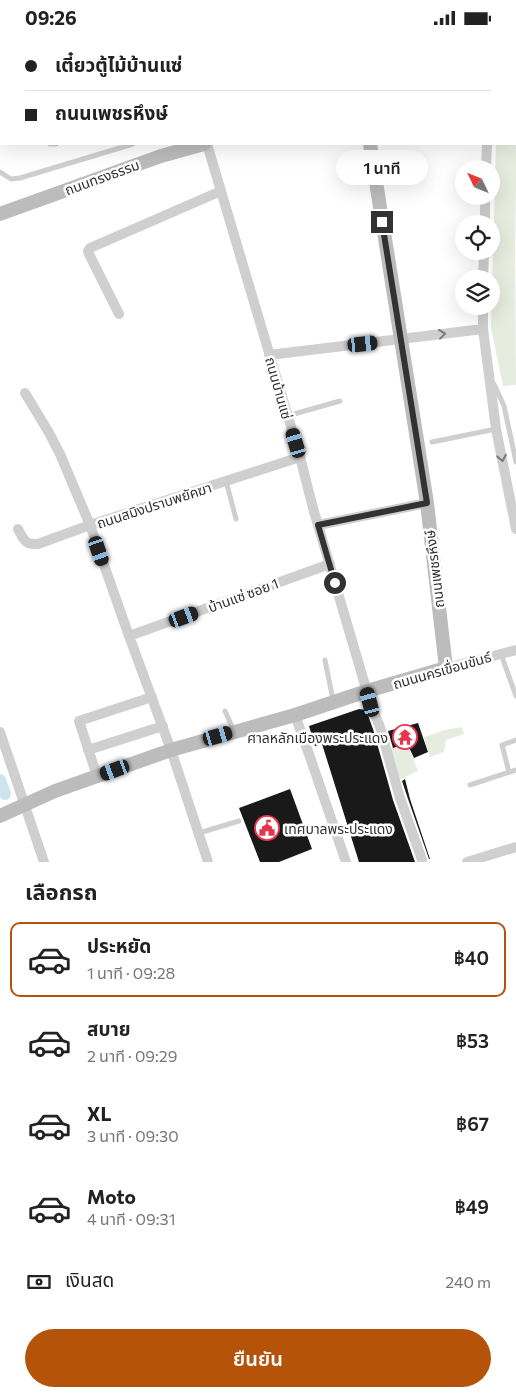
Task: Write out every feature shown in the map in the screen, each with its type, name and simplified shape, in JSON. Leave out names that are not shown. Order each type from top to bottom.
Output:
[{"type":"main road","name":"ถนนทรงธรรม","points":[[0,214],[161,156],[202,145]]},
{"type":"main road","name":"ถนนเพชรหึงษ์","points":[[370,145],[427,503],[446,668]]},
{"type":"main road","name":"ถนนนครเขื่อนขันธ์","points":[[0,816],[56,791],[172,750],[333,703],[370,701],[446,668]]},
{"type":"street","name":"ถนนบ้านแซ่","points":[[206,145],[300,457],[370,701],[380,727],[400,798],[422,860]]},
{"type":"street","points":[[486,160],[487,145]]},
{"type":"street","points":[[119,313],[89,254],[90,248],[221,191]]},
{"type":"street","points":[[483,315],[483,329],[496,429],[514,503],[516,529]]},
{"type":"street","points":[[269,355],[483,329]]},
{"type":"street","points":[[18,529],[25,541],[30,545],[38,544],[90,525],[60,454],[25,393]]},
{"type":"street","name":"ถนนสมิงปราบพยัคฆา","points":[[208,862],[172,750],[129,637],[90,525],[300,457]]},
{"type":"street","points":[[318,525],[427,503]]},
{"type":"street","name":"บ้านแซ่ ซอย 1","points":[[129,637],[330,564]]},
{"type":"street","name":"ถนนนครเขื่อนขันธ์","points":[[446,668],[516,650]]},
{"type":"street","points":[[97,777],[79,721],[152,697]]},
{"type":"street","points":[[295,715],[346,862]]},
{"type":"street","points":[[88,750],[163,726]]},
{"type":"street","points":[[0,732],[44,862]]},
{"type":"street","points":[[467,862],[516,847]]},
{"type":"lane","points":[[0,172],[11,179],[20,178],[130,145]]},
{"type":"lane","points":[[490,375],[504,406],[516,462]]},
{"type":"lane","points":[[287,416],[340,401]]},
{"type":"lane","points":[[432,442],[496,429]]},
{"type":"lane","points":[[226,481],[236,519]]},
{"type":"lane","points":[[501,653],[516,696]]},
{"type":"lane","points":[[325,660],[333,703]]},
{"type":"lane","points":[[225,711],[234,732]]},
{"type":"lane","points":[[509,772],[502,745],[516,740]]},
{"type":"lane","points":[[470,785],[516,769]]},
{"type":"lane","points":[[199,833],[238,821]]},
{"type":"shaded area","points":[[496,145],[516,145],[516,385],[503,386],[491,328],[491,315],[500,315],[500,270],[493,270],[493,260],[500,260],[500,215],[494,215],[494,205],[500,205],[500,160],[496,160]]},
{"type":"shaded area","points":[[462,727],[464,734],[446,740],[444,752],[430,757],[424,737]]},
{"type":"shaded area","points":[[407,743],[418,771],[399,780],[390,749]]},
{"type":"building","points":[[359,709],[366,710],[373,729],[393,800],[415,862],[359,862],[322,744],[315,746],[309,726]]},
{"type":"building","name":"ศาลหลักเมืองพระประแดง","points":[[418,723],[428,752],[414,758],[407,743],[393,748],[388,731]]},
{"type":"building","points":[[405,779],[410,799],[430,859],[402,781]]},
{"type":"building","points":[[290,789],[312,849],[279,862],[260,862],[239,808]]},
{"type":"waterway","points":[[0,780],[5,794]]},
{"type":"place","name":"ศาลหลักเมืองพระประแดง","points":[[405,737]]},
{"type":"place","name":"เทศบาลพระประแดง","points":[[267,828]]},
{"type":"route","points":[[335,583],[318,525],[427,503],[382,222]]}]
